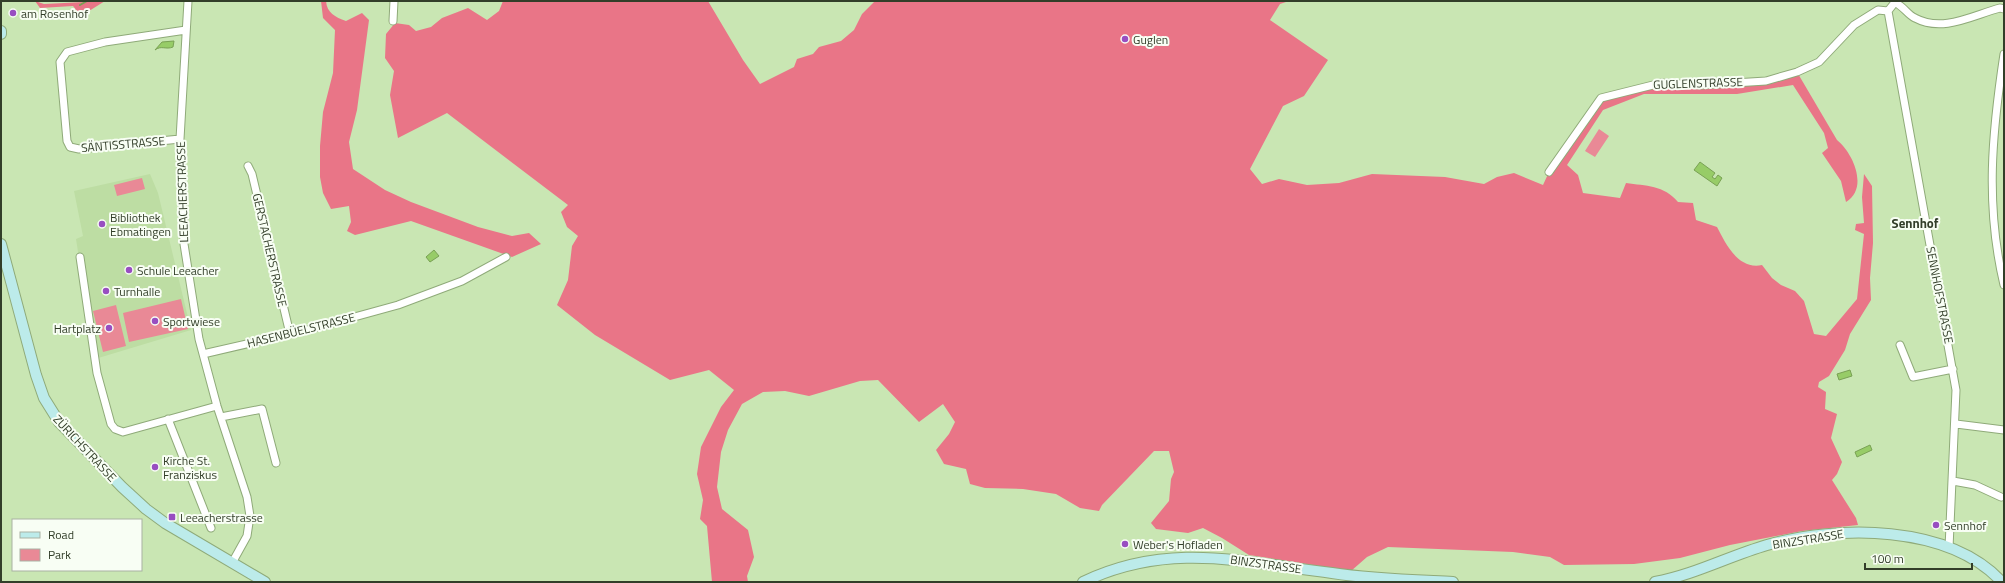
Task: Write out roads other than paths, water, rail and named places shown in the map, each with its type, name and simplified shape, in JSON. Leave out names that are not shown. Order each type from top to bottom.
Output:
[{"type":"main road","name":"ZÜRICHSTRASSE","points":[[1,244],[36,375],[44,398],[59,422],[122,487],[146,509],[165,523],[265,582]]},
{"type":"main road","name":"BINZSTRASSE","points":[[1655,582],[1695,572],[1766,546],[1819,535],[1841,533],[1888,534],[1920,540],[1949,548],[1976,561],[2002,582]]},
{"type":"main road","name":"BINZSTRASSE","points":[[1083,582],[1130,564],[1173,557],[1211,557],[1359,577],[1453,582]]},
{"type":"street","name":"LEEACHERSTRASSE","points":[[188,1],[180,139],[184,250],[203,354],[217,406],[247,497],[250,516],[247,536],[232,563]]},
{"type":"street","points":[[392,21],[394,1]]},
{"type":"street","points":[[1888,11],[1896,2],[1904,7],[1914,17],[1938,24],[1962,20],[2000,8],[2004,10]]},
{"type":"street","name":"GUGLENSTRASSE","points":[[1549,172],[1601,98],[1661,83],[1702,85],[1766,81],[1797,72],[1819,62],[1854,26],[1878,10],[1888,11]]},
{"type":"street","name":"SENNHOFSTRASSE","points":[[1888,11],[1956,390],[1956,424],[1949,548]]},
{"type":"street","name":"SÄNTISSTRASSE","points":[[180,139],[79,149],[70,147],[67,141],[60,62],[67,52],[105,42],[186,30]]},
{"type":"street","points":[[2004,54],[1994,121],[1992,165],[1995,234],[2004,284]]},
{"type":"street","name":"GERSTACHERSTRASSE","points":[[248,166],[252,174],[290,334]]},
{"type":"street","points":[[80,257],[97,373],[111,424],[115,429],[123,432],[217,406]]},
{"type":"street","name":"HASENBÜELSTRASSE","points":[[203,354],[290,334],[398,305],[462,281],[506,257]]},
{"type":"street","points":[[1900,345],[1913,377],[1953,369]]},
{"type":"street","points":[[221,417],[262,409],[276,463]]},
{"type":"street","points":[[168,419],[211,528]]},
{"type":"street","points":[[1956,424],[2004,430]]},
{"type":"street","points":[[1953,481],[1975,485],[2000,497]]},
{"type":"waterway","points":[[80,5],[87,1]]},
{"type":"place","name":"am Rosenhof","points":[[13,13]]},
{"type":"place","name":"Guglen","points":[[1125,39]]},
{"type":"place","name":"Bibliothek Ebmatingen","points":[[102,224]]},
{"type":"place","name":"Schule Leeacher","points":[[129,270]]},
{"type":"place","name":"Turnhalle","points":[[106,291]]},
{"type":"place","name":"Sportwiese","points":[[155,321]]},
{"type":"place","name":"Hartplatz","points":[[109,328]]},
{"type":"place","name":"Kirche St. Franziskus","points":[[155,467]]},
{"type":"place","name":"Leeacherstrasse","points":[[172,517]]},
{"type":"place","name":"Sennhof","points":[[1936,525]]},
{"type":"place","name":"Weber's Hofladen","points":[[1125,544]]},
{"type":"district","name":"Sennhof","points":[[1915,223]]}]
